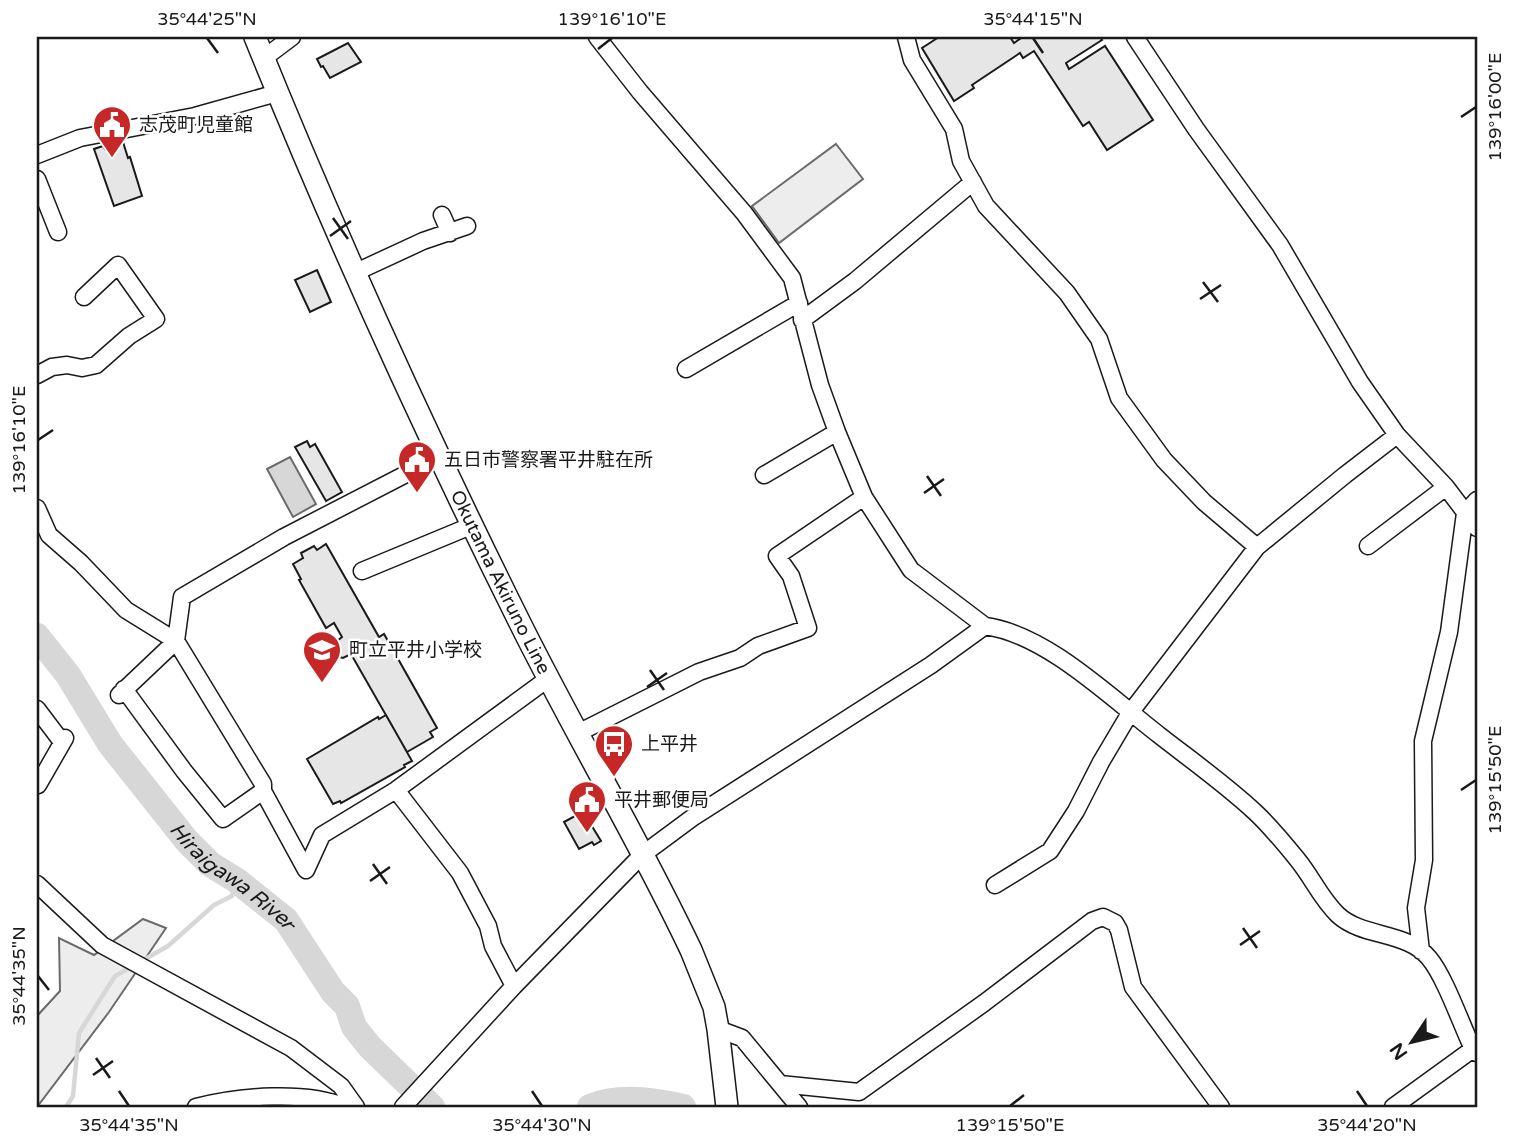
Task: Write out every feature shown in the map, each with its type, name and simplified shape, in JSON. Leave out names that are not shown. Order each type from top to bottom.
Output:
[{"type":"main road","name":"Okutama Akiruno Line","points":[[255,37],[354,273],[439,457],[549,678],[691,950],[713,1007],[726,1098]]},
{"type":"street","points":[[264,58],[292,37]]},
{"type":"street","points":[[597,37],[751,223],[792,278],[820,385],[837,432],[864,496],[911,570],[985,626],[1000,628],[1051,652],[1084,675],[1254,811],[1298,860],[1340,917],[1354,925],[1411,944],[1421,951],[1436,969],[1475,1051],[1393,1107]]},
{"type":"street","points":[[906,37],[912,60],[954,129],[961,161],[986,206],[1067,293],[1100,339],[1119,398],[1164,460],[1204,502],[1257,547]]},
{"type":"street","points":[[1135,37],[1188,118],[1280,245],[1360,382],[1398,435],[1446,487],[1477,528]]},
{"type":"street","points":[[37,155],[80,138],[195,116],[278,93]]},
{"type":"street","points":[[37,179],[58,232]]},
{"type":"street","points":[[802,320],[855,281],[973,182]]},
{"type":"street","points":[[442,215],[450,233]]},
{"type":"street","points":[[354,273],[423,241],[467,226]]},
{"type":"street","points":[[37,375],[52,367],[67,365],[82,368],[96,365],[129,336],[156,319],[118,265],[84,296]]},
{"type":"street","points":[[686,369],[799,303]]},
{"type":"street","points":[[764,475],[837,432]]},
{"type":"street","points":[[995,885],[1050,851],[1076,811],[1130,712],[1257,547],[1398,435]]},
{"type":"street","points":[[264,791],[223,819],[121,692],[176,641],[182,597],[295,531],[439,457]]},
{"type":"street","points":[[1368,545],[1446,487]]},
{"type":"street","points":[[578,733],[699,672],[808,628],[791,576],[777,556],[864,496]]},
{"type":"street","points":[[1421,951],[1416,908],[1424,860],[1423,741],[1449,632],[1465,513],[1477,500]]},
{"type":"street","points":[[37,509],[49,535],[81,563],[126,610],[176,641],[263,783],[264,791],[306,870],[322,835],[396,790],[549,678]]},
{"type":"street","points":[[362,571],[473,525]]},
{"type":"street","points":[[403,1107],[514,986],[642,855],[692,818],[931,665],[985,626]]},
{"type":"street","points":[[37,709],[64,740],[38,785]]},
{"type":"street","points":[[396,790],[460,873],[488,926],[493,946],[514,986]]},
{"type":"street","points":[[37,884],[102,945],[290,1048],[341,1086],[356,1107]]},
{"type":"street","points":[[780,1084],[859,1092],[984,1003],[1092,921],[1103,917],[1115,923],[1119,930],[1133,987],[1222,1107]]},
{"type":"street","points":[[718,1029],[741,1038],[799,1107]]},
{"type":"street","points":[[196,1107],[229,1101],[285,1097],[323,1101],[346,1107]]},
{"type":"shaded area","points":[[836,144],[863,179],[779,243],[752,206]]},
{"type":"shaded area","points":[[290,457],[316,504],[293,517],[267,469]]},
{"type":"shaded area","points":[[143,919],[166,928],[109,1012],[37,1107],[37,1016],[60,991],[59,938],[94,955]]},
{"type":"building","points":[[939,37],[1010,37],[1014,43],[1020,37],[1100,37],[1102,40],[1066,63],[1069,69],[1105,46],[1153,120],[1107,150],[1089,122],[1083,126],[1034,51],[1023,58],[1020,53],[972,85],[974,88],[954,101],[922,48]]},
{"type":"building","points":[[348,43],[361,62],[330,78],[317,59]]},
{"type":"building","points":[[123,142],[142,196],[114,206],[94,149],[103,146],[105,149]]},
{"type":"building","points":[[317,270],[331,302],[310,312],[295,280]]},
{"type":"building","points":[[307,441],[310,447],[315,444],[342,492],[326,501],[295,447]]},
{"type":"building","points":[[326,544],[379,637],[384,634],[437,728],[430,732],[433,737],[407,752],[351,654],[343,658],[335,656],[331,646],[342,637],[334,623],[326,628],[299,580],[301,579],[293,564],[303,558],[301,553],[314,546],[317,550]]},
{"type":"building","points":[[386,715],[412,761],[341,803],[340,801],[333,804],[307,759],[378,717],[379,719]]},
{"type":"building","points":[[586,810],[591,815],[590,823],[601,841],[594,845],[592,842],[579,849],[564,822]]},
{"type":"waterway","name":"Hiraigawa River","points":[[37,636],[68,675],[110,744],[187,841],[210,864],[236,880],[286,920],[333,992],[347,1006],[354,1027],[370,1047],[432,1107]]},
{"type":"waterway","points":[[140,962],[168,946],[214,905],[232,896],[236,880]]},
{"type":"waterway","points":[[66,1107],[73,1096],[79,1033],[115,976],[133,966]]},
{"type":"waterway","name":"Hiraigawa River","points":[[590,1107],[624,1100],[660,1102],[683,1107]]},
{"type":"place","name":"志茂町児童館","points":[[112,159]]},
{"type":"place","name":"五日市警察署平井駐在所","points":[[417,494]]},
{"type":"place","name":"町立平井小学校","points":[[322,684]]},
{"type":"place","name":"上平井","points":[[614,778]]},
{"type":"place","name":"平井郵便局","points":[[587,834]]}]
